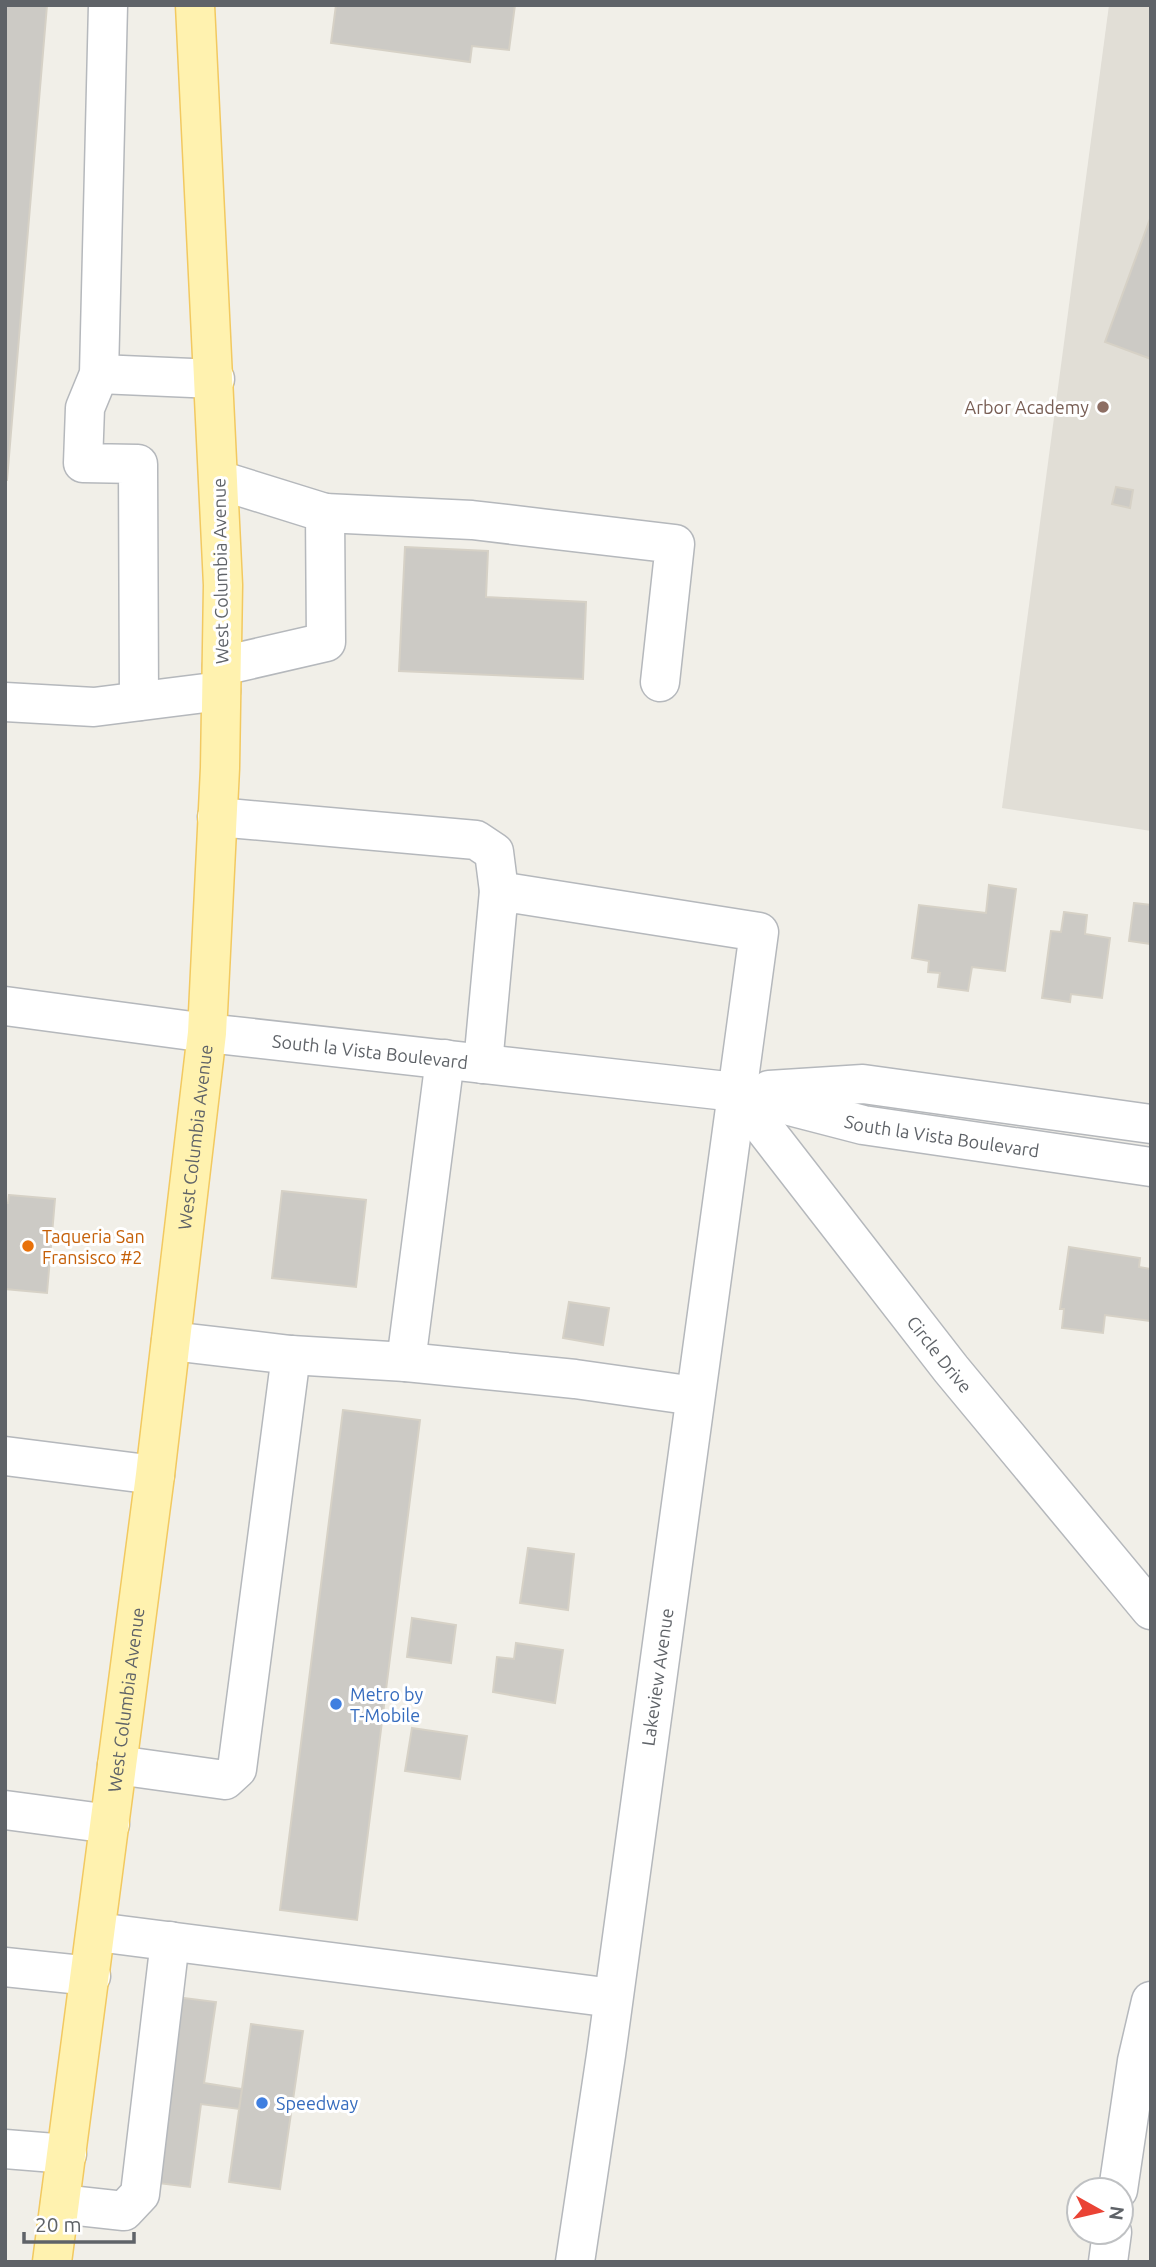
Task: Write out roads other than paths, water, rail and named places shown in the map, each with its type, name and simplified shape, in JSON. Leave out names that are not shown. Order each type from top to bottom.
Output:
[{"type":"main road","name":"West Columbia Avenue","points":[[51,2262],[68,2154],[155,1475],[206,1033],[217,817],[223,585],[195,5]]},
{"type":"street","points":[[108,5],[99,374],[85,408],[83,463],[138,464],[139,701]]},
{"type":"street","points":[[99,374],[215,379]]},
{"type":"street","points":[[219,480],[325,513],[472,520],[675,544],[660,682]]},
{"type":"street","points":[[5,702],[94,707],[139,701],[221,679],[326,642],[325,513]]},
{"type":"street","points":[[217,817],[475,840],[494,852],[499,891],[483,1064]]},
{"type":"street","name":"Lakeview Avenue","points":[[499,891],[759,932],[614,1998],[575,2262]]},
{"type":"street","name":"South la Vista Boulevard","points":[[5,1006],[206,1033],[736,1092],[863,1125],[1151,1167]]},
{"type":"street","points":[[406,1362],[445,1059]]},
{"type":"street","name":"South la Vista Boulevard","points":[[736,1092],[863,1084],[1151,1124]]},
{"type":"street","name":"Circle Drive","points":[[736,1092],[951,1369],[1151,1610]]},
{"type":"street","points":[[171,1341],[291,1355],[406,1362],[576,1379],[695,1396]]},
{"type":"street","points":[[117,1765],[225,1780],[237,1769],[291,1355]]},
{"type":"street","points":[[5,1456],[155,1475]]},
{"type":"street","points":[[5,1810],[110,1824]]},
{"type":"street","points":[[97,1932],[614,1998]]},
{"type":"street","points":[[60,2204],[124,2211],[140,2194],[170,1941]]},
{"type":"street","points":[[5,1967],[91,1976]]},
{"type":"street","points":[[1120,2176],[1137,2061],[1151,2001]]},
{"type":"street","points":[[5,2149],[68,2154]]},
{"type":"place","name":"Arbor Academy","points":[[1103,407]]},
{"type":"place","name":"Taqueria San Fransisco #2","points":[[28,1246]]},
{"type":"place","name":"Metro by T-Mobile","points":[[336,1704]]},
{"type":"place","name":"Speedway","points":[[262,2103]]}]
